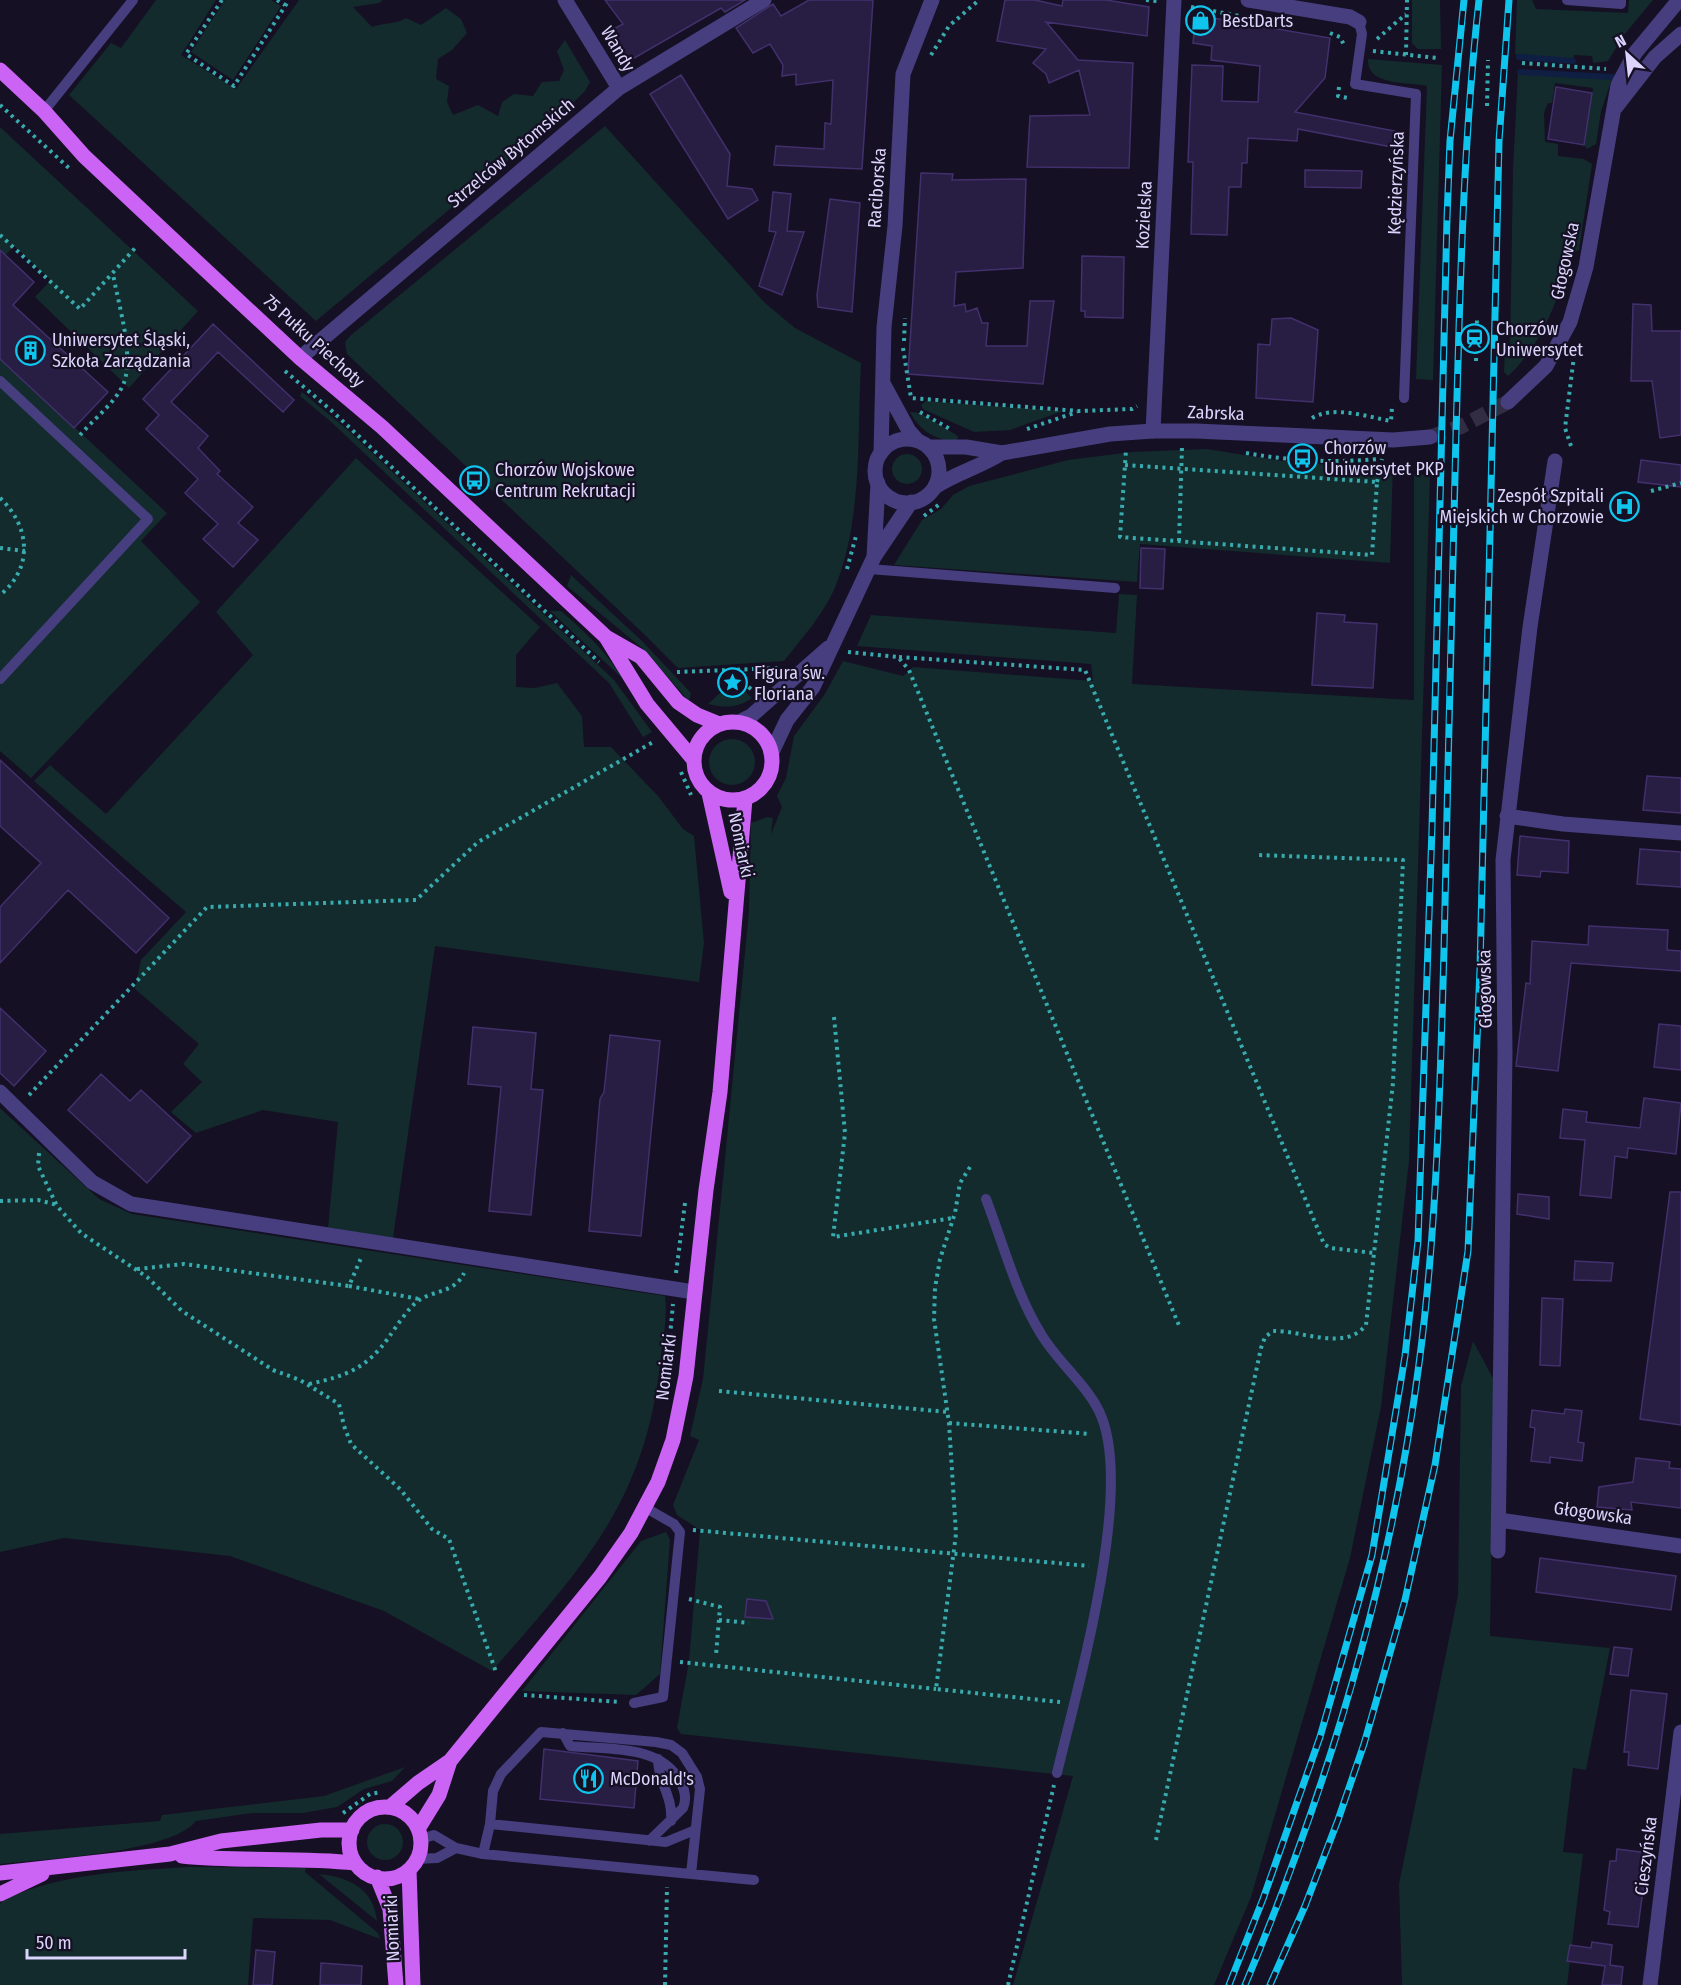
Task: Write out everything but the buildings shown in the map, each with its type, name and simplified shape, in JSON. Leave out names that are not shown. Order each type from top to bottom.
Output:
[{"type":"main road","name":"75 Pułku Piechoty","points":[[0,70],[44,111],[84,156],[300,358],[382,427],[606,638],[658,718],[693,759]]},
{"type":"main road","name":"75 Pułku Piechoty","points":[[606,638],[641,657],[678,702],[697,715],[719,724]]},
{"type":"main road","points":[[739,722],[757,730],[769,745],[771,768],[767,780],[759,791],[745,799],[720,799],[709,793],[697,777],[693,759],[698,741],[719,724],[739,722]]},
{"type":"main road","name":"Nomiarki","points":[[709,793],[734,906]]},
{"type":"main road","name":"Nomiarki","points":[[390,1807],[418,1783],[450,1761],[600,1577],[646,1508],[666,1462],[679,1417],[720,1092],[733,954],[734,906],[745,799]]},
{"type":"main road","name":"Nomiarki","points":[[420,1834],[439,1795],[450,1761]]},
{"type":"main road","points":[[390,1807],[396,1808],[411,1818],[420,1834],[412,1864],[395,1877],[377,1877],[364,1872],[356,1863],[351,1852],[352,1830],[360,1818],[371,1810],[390,1807]]},
{"type":"main road","points":[[0,1873],[170,1854],[221,1841],[321,1830],[352,1830]]},
{"type":"main road","points":[[170,1854],[223,1860],[322,1860],[356,1863]]},
{"type":"main road","name":"Nomiarki","points":[[412,1864],[413,1985]]},
{"type":"main road","points":[[0,1894],[58,1867]]},
{"type":"main road","name":"Nomiarki","points":[[377,1877],[390,1909],[396,1985]]},
{"type":"street","name":"Wandy","points":[[565,0],[619,88]]},
{"type":"street","name":"Strzelców Bytomskich","points":[[300,358],[619,88],[764,0]]},
{"type":"street","name":"Raciborska","points":[[881,453],[884,327],[895,226],[903,74],[932,0]]},
{"type":"street","name":"Kozielska","points":[[1153,431],[1174,0]]},
{"type":"street","points":[[1248,0],[1350,17],[1359,22]]},
{"type":"street","name":"Głogowska","points":[[1508,402],[1546,366],[1574,313],[1586,267],[1616,107],[1618,85],[1627,65],[1643,41],[1679,0]]},
{"type":"street","name":"Głogowska","points":[[1616,107],[1655,57],[1681,34]]},
{"type":"street","name":"Raciborska","points":[[884,384],[909,431],[923,444]]},
{"type":"street","name":"Zabrska","points":[[923,444],[966,447],[1002,453],[1110,434],[1196,430],[1393,440],[1430,437]]},
{"type":"street","points":[[872,563],[878,483],[876,468],[881,453],[895,442],[906,439],[923,444],[939,466],[935,487],[925,497],[911,502],[895,500],[888,496],[878,483]]},
{"type":"street","name":"Zabrska","points":[[935,487],[950,476],[981,466],[1002,453]]},
{"type":"street","name":"Głogowska","points":[[1498,1551],[1505,1065],[1503,860],[1530,627],[1556,461]]},
{"type":"street","points":[[771,754],[787,720],[839,648],[872,563],[911,502]]},
{"type":"street","points":[[739,722],[751,716],[839,648]]},
{"type":"street","points":[[1507,816],[1563,824],[1681,833]]},
{"type":"street","points":[[0,1092],[92,1182],[131,1204],[694,1292]]},
{"type":"street","name":"Głogowska","points":[[1499,1520],[1681,1546]]},
{"type":"street","name":"Cieszyńska","points":[[1650,1985],[1681,1732]]},
{"type":"lane","points":[[44,111],[133,0]]},
{"type":"lane","points":[[1567,0],[1621,4],[1621,0]]},
{"type":"lane","name":"Kędzierzyńska","points":[[1359,22],[1362,34],[1355,84],[1416,94],[1404,398]]},
{"type":"lane","points":[[0,381],[148,519],[0,679]]},
{"type":"lane","points":[[872,563],[1115,588]]},
{"type":"lane","points":[[986,1199],[1040,1334],[1098,1410],[1107,1436],[1111,1465],[1109,1516],[1102,1567],[1057,1773]]},
{"type":"lane","points":[[634,1703],[663,1696],[680,1532],[674,1524],[646,1508]]},
{"type":"lane","points":[[483,1854],[490,1824],[493,1791],[501,1774],[541,1732],[563,1733],[671,1745],[682,1753],[697,1777],[700,1789],[692,1874]]},
{"type":"lane","points":[[563,1733],[570,1746],[648,1754],[670,1766],[684,1792],[683,1808],[649,1841]]},
{"type":"lane","points":[[658,1759],[658,1770],[672,1804],[671,1821]]},
{"type":"lane","points":[[490,1824],[666,1842],[695,1830]]},
{"type":"lane","points":[[420,1834],[434,1835],[456,1848],[483,1854],[754,1880]]},
{"type":"lane","points":[[412,1864],[437,1858],[456,1848]]},
{"type":"path","points":[[222,0],[186,54],[234,86],[289,0]]},
{"type":"path","points":[[278,0],[285,5]]},
{"type":"path","points":[[928,61],[949,26],[979,0]]},
{"type":"path","points":[[1406,55],[1407,0]]},
{"type":"path","points":[[1377,52],[1377,39],[1406,14]]},
{"type":"path","points":[[1344,56],[1346,46]]},
{"type":"path","points":[[1371,51],[1437,58]]},
{"type":"path","points":[[1487,106],[1488,60]]},
{"type":"path","points":[[1522,63],[1605,69]]},
{"type":"path","points":[[1341,76],[1338,96],[1349,98]]},
{"type":"path","points":[[0,105],[71,171]]},
{"type":"path","points":[[0,235],[80,309],[136,247]]},
{"type":"path","points":[[70,446],[120,391],[125,381],[128,363],[113,274]]},
{"type":"path","points":[[905,314],[903,349],[911,405],[955,431]]},
{"type":"path","points":[[1476,361],[1478,318]]},
{"type":"path","points":[[1571,355],[1574,356],[1565,428],[1571,446]]},
{"type":"path","points":[[281,367],[608,670]]},
{"type":"path","points":[[911,398],[1079,411],[1132,409],[1142,403]]},
{"type":"path","points":[[1328,413],[1391,421],[1392,398]]},
{"type":"path","points":[[1018,432],[1079,411]]},
{"type":"path","points":[[1172,446],[1189,446]]},
{"type":"path","points":[[1179,541],[1182,446]]},
{"type":"path","points":[[1115,450],[1135,449]]},
{"type":"path","points":[[1126,450],[1120,537],[1372,555],[1377,482],[1382,459]]},
{"type":"path","points":[[1243,452],[1278,459],[1332,463],[1393,456]]},
{"type":"path","points":[[1125,465],[1377,482]]},
{"type":"path","points":[[1651,491],[1681,483]]},
{"type":"path","points":[[0,498],[15,513],[23,531],[25,551],[21,570],[10,587],[0,595]]},
{"type":"path","points":[[918,520],[936,509],[943,501]]},
{"type":"path","points":[[0,549],[25,551]]},
{"type":"path","points":[[839,648],[898,657],[1085,670],[1324,1244],[1330,1248],[1374,1252]]},
{"type":"path","points":[[898,657],[909,670],[1180,1328]]},
{"type":"path","points":[[677,672],[732,672],[781,668]]},
{"type":"path","points":[[732,672],[754,692]]},
{"type":"path","points":[[16,1108],[207,907],[416,900],[478,842],[646,748],[658,738]]},
{"type":"path","points":[[1156,1840],[1260,1348],[1265,1336],[1273,1331],[1337,1339],[1359,1334],[1366,1325],[1393,1083],[1403,860],[1257,855]]},
{"type":"path","points":[[834,1017],[845,1133],[833,1237],[953,1218]]},
{"type":"path","points":[[43,1134],[39,1140],[38,1166],[57,1206],[81,1233],[136,1270],[182,1311],[273,1370],[308,1384],[339,1404],[351,1444],[400,1489],[432,1529],[449,1539],[496,1672]]},
{"type":"path","points":[[936,1689],[955,1554],[949,1423],[934,1319],[940,1259],[953,1218],[960,1183],[970,1167]]},
{"type":"path","points":[[0,1201],[38,1200],[57,1206]]},
{"type":"path","points":[[349,1286],[366,1240]]},
{"type":"path","points":[[308,1384],[343,1377],[359,1368],[378,1352],[416,1301],[455,1286],[463,1276],[469,1256]]},
{"type":"path","points":[[136,1270],[184,1264],[349,1286],[421,1299]]},
{"type":"path","points":[[669,1346],[674,1288]]},
{"type":"path","points":[[719,1391],[948,1412]]},
{"type":"path","points":[[949,1423],[1107,1436]]},
{"type":"path","points":[[680,1532],[700,1530],[1102,1567]]},
{"type":"path","points":[[694,1599],[720,1607],[716,1655]]},
{"type":"path","points":[[719,1620],[749,1623]]},
{"type":"path","points":[[688,1661],[1073,1703]]},
{"type":"path","points":[[506,1691],[523,1695],[634,1703]]},
{"type":"path","points":[[1008,1985],[1057,1773]]},
{"type":"path","points":[[665,1985],[667,1871]]},
{"type":"green space","points":[[156,0],[216,0],[181,55],[236,89],[299,0],[383,0],[379,3],[353,7],[372,27],[398,22],[406,18],[421,25],[446,8],[461,19],[467,33],[452,50],[438,59],[436,79],[449,86],[447,102],[453,115],[478,105],[498,116],[502,102],[514,94],[533,96],[542,82],[559,81],[564,70],[557,51],[565,40],[590,82],[585,91],[554,122],[316,321],[69,95],[111,43],[121,48]]},
{"type":"green space","points":[[225,0],[271,0],[281,6],[233,80],[191,52]]},
{"type":"green space","points":[[1412,0],[1440,0],[1441,49],[1418,49],[1412,43]]},
{"type":"green space","points":[[1517,0],[1532,0],[1536,9],[1628,13],[1629,0],[1653,0],[1624,35],[1608,61],[1593,63],[1592,56],[1574,55],[1573,60],[1521,57],[1515,54]]},
{"type":"green space","points":[[1368,59],[1442,65],[1433,380],[1416,379],[1427,86],[1399,83],[1381,78],[1369,68]]},
{"type":"green space","points":[[1518,72],[1612,78],[1601,111],[1596,144],[1587,149],[1584,145],[1593,88],[1555,83],[1552,103],[1548,103],[1544,113],[1545,142],[1558,144],[1558,156],[1584,159],[1592,164],[1579,250],[1571,253],[1555,304],[1540,335],[1521,363],[1508,376],[1504,372],[1505,352],[1510,351],[1513,169]]},
{"type":"green space","points":[[605,126],[765,303],[795,328],[861,363],[857,478],[850,536],[843,564],[834,590],[824,609],[784,661],[678,668],[347,354],[345,342],[350,336]]},
{"type":"green space","points":[[0,127],[198,311],[129,388],[35,297],[51,280],[14,246],[0,261]]},
{"type":"green space","points":[[0,358],[167,513],[141,541],[200,602],[31,778],[0,751]]},
{"type":"green space","points":[[302,392],[350,432],[614,680],[652,732],[643,737],[609,683],[330,421],[300,396]]},
{"type":"green space","points":[[926,401],[1063,411],[1010,430],[974,432],[923,409],[921,405]]},
{"type":"green space","points":[[910,412],[920,413],[958,436],[957,441],[949,441],[929,434]]},
{"type":"green space","points":[[1207,449],[1282,461],[1341,466],[1393,463],[1390,563],[1140,544],[1137,582],[894,565],[922,520],[941,509],[953,495],[969,486],[1068,460],[1132,452]]},
{"type":"green space","points":[[907,454],[917,459],[922,469],[917,479],[907,484],[897,479],[892,469],[897,459]]},
{"type":"green space","points":[[356,458],[540,627],[516,655],[516,687],[535,688],[557,683],[582,716],[584,747],[611,747],[658,796],[683,829],[694,836],[704,943],[699,982],[435,946],[393,1238],[328,1228],[338,1122],[263,1110],[196,1133],[171,1112],[202,1082],[183,1064],[199,1044],[135,989],[141,960],[186,912],[34,781],[50,765],[106,814],[253,655],[216,612]]},
{"type":"green space","points":[[1414,474],[1430,475],[1409,1161],[1381,1407],[1350,1558],[1251,1897],[1214,1985],[1013,1985],[1073,1776],[681,1734],[677,1728],[689,1661],[700,1530],[677,1515],[673,1505],[699,1440],[690,1436],[703,1379],[723,1179],[749,911],[751,823],[767,817],[773,818],[771,834],[782,807],[777,796],[786,778],[794,736],[825,694],[843,661],[903,676],[913,667],[1093,681],[1091,664],[857,646],[871,615],[1116,633],[1119,594],[1137,595],[1132,684],[1414,700]]},
{"type":"green space","points":[[571,575],[643,642],[691,693],[689,701],[642,648],[567,586]]},
{"type":"green space","points":[[550,611],[561,611],[578,626],[602,651],[622,678]]},
{"type":"green space","points":[[737,684],[752,698],[731,706],[708,704],[729,685]]},
{"type":"green space","points":[[732,739],[748,746],[755,762],[748,778],[732,785],[716,778],[709,762],[716,746]]},
{"type":"green space","points":[[0,1108],[99,1199],[132,1214],[665,1296],[666,1313],[652,1414],[639,1458],[623,1497],[603,1533],[580,1567],[492,1671],[384,1611],[230,1556],[64,1538],[0,1552]]},
{"type":"green space","points":[[1473,1341],[1494,1380],[1490,1636],[1610,1648],[1586,1770],[1573,1768],[1563,1852],[1583,1854],[1567,1985],[1402,1985],[1399,1884],[1458,1595],[1461,1386]]},
{"type":"green space","points":[[666,1532],[670,1540],[660,1674],[636,1695],[522,1691],[641,1541]]},
{"type":"green space","points":[[405,1767],[392,1781],[364,1789],[337,1807],[303,1813],[252,1813],[196,1821],[182,1832],[161,1841],[134,1847],[74,1857],[0,1864],[0,1834],[160,1821],[162,1815],[324,1796]]},
{"type":"green space","points":[[385,1824],[398,1829],[403,1842],[398,1855],[385,1860],[372,1855],[367,1842],[372,1829]]},
{"type":"green space","points":[[188,1867],[306,1868],[305,1872],[378,1933],[380,1939],[330,1920],[253,1918],[248,1985],[0,1985],[0,1904],[3,1900],[25,1891],[71,1879],[117,1872]]},
{"type":"green space","points":[[319,1874],[340,1878],[358,1887],[371,1901],[377,1921]]},
{"type":"waterway","points":[[1519,57],[1573,61]]},
{"type":"waterway","points":[[1520,72],[1613,77]]},
{"type":"tunnel","points":[[1430,437],[1460,427],[1508,402]]},
{"type":"railway","points":[[1229,1985],[1263,1899],[1320,1737],[1372,1555],[1405,1356],[1418,1241],[1432,828],[1447,218],[1450,141],[1464,0]]},
{"type":"railway","points":[[1245,1985],[1304,1834],[1353,1680],[1392,1524],[1419,1364],[1430,1261],[1437,1157],[1459,325],[1469,108],[1479,0]]},
{"type":"railway","points":[[1270,1985],[1305,1906],[1338,1820],[1364,1744],[1405,1600],[1435,1465],[1468,1251],[1480,969],[1499,141],[1509,0]]},
{"type":"place","name":"BestDarts","points":[[1201,21]]},
{"type":"place","name":"Chorzów Uniwersytet","points":[[1475,339]]},
{"type":"place","name":"Uniwersytet Śląski, Szkoła Zarządzania","points":[[31,350]]},
{"type":"place","name":"Chorzów Uniwersytet PKP","points":[[1303,458]]},
{"type":"place","name":"Chorzów Wojskowe Centrum Rekrutacji","points":[[474,480]]},
{"type":"place","name":"Zespół Szpitali Miejskich w Chorzowie","points":[[1625,506]]},
{"type":"place","name":"Figura św. Floriana","points":[[733,683]]},
{"type":"place","name":"McDonald's","points":[[589,1779]]}]
